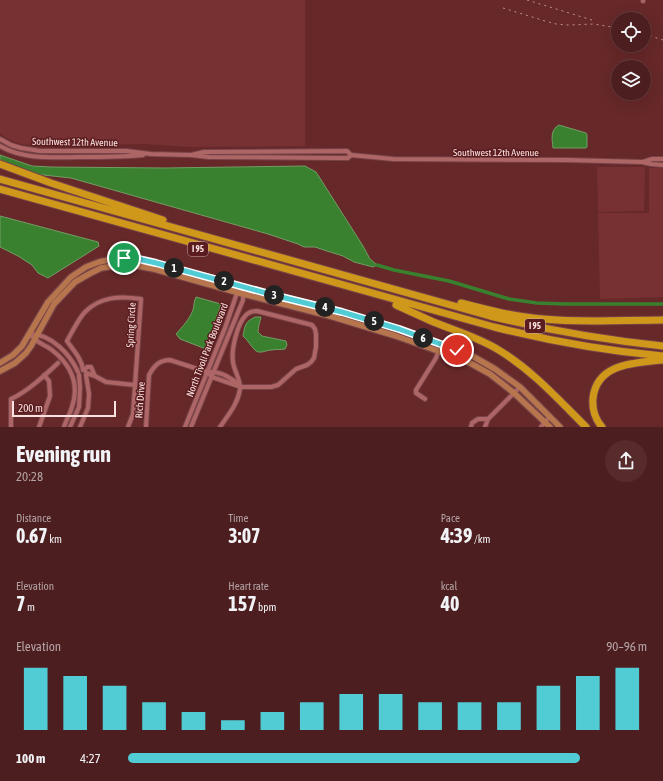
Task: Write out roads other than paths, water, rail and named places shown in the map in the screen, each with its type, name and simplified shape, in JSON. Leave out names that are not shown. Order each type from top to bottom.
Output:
[{"type":"highway","points":[[0,164],[51,183],[165,220],[189,231]]},
{"type":"highway","name":"I 95","points":[[0,179],[490,316],[538,327],[600,338],[663,346]]},
{"type":"highway","points":[[0,183],[487,319],[584,340],[663,350]]},
{"type":"highway","points":[[0,189],[488,326],[580,345],[663,359]]},
{"type":"highway","name":"I 95","points":[[0,194],[463,324],[524,339],[599,352],[663,359]]},
{"type":"highway","points":[[409,294],[430,296],[496,312],[533,318],[572,321],[663,320]]},
{"type":"highway","points":[[396,305],[476,338],[504,353],[534,375],[586,427]]},
{"type":"highway","points":[[602,427],[596,418],[593,405],[595,391],[601,379],[613,369],[624,365],[663,359]]},
{"type":"street","name":"Southwest 12th Avenue","points":[[0,139],[10,145],[40,151],[126,151],[151,154],[191,155],[209,158],[348,158],[351,155]]},
{"type":"street","name":"Southwest 12th Avenue","points":[[0,146],[15,153],[39,157],[126,157],[151,154]]},
{"type":"street","name":"Southwest 12th Avenue","points":[[191,155],[204,152],[347,151],[351,155],[405,160],[560,160],[642,162],[663,165]]},
{"type":"street","name":"Southwest 12th Avenue","points":[[642,162],[652,159],[663,159]]},
{"type":"street","points":[[0,363],[18,351],[30,334],[48,302],[71,277],[86,267],[99,262],[118,258],[134,258],[357,316],[399,329],[457,350],[474,357],[495,369],[520,387],[560,427]]},
{"type":"street","points":[[0,371],[10,367],[26,353],[54,304],[75,282],[101,268],[133,265],[154,269],[330,316],[439,351],[490,374],[514,393],[546,426],[550,416]]},
{"type":"street","name":"North Tivoli Park Boulevard","points":[[185,427],[227,321],[243,286]]},
{"type":"street","name":"North Tivoli Park Boulevard","points":[[191,427],[243,299],[240,293]]},
{"type":"street","name":"Spring Circle","points":[[80,427],[88,408],[89,394],[83,364],[66,341],[85,313],[100,301],[127,297],[141,299],[135,385],[132,414],[128,427]]},
{"type":"street","points":[[212,377],[240,387],[271,387],[278,385],[296,369],[311,362],[314,358],[316,347],[315,329],[312,325],[257,311],[247,314],[242,319],[233,350],[233,363],[240,387],[238,399],[220,427]]},
{"type":"street","points":[[227,321],[233,323]]},
{"type":"street","points":[[30,334],[38,334],[64,350],[79,374],[79,407],[70,427]]},
{"type":"street","points":[[30,334],[34,341],[50,348],[61,357],[69,367],[73,376],[75,391],[74,400],[64,427]]},
{"type":"street","points":[[218,345],[224,347]]},
{"type":"street","points":[[425,399],[416,393],[416,390],[436,358],[441,345]]},
{"type":"street","name":"Rich Drive","points":[[146,427],[149,375],[156,365],[164,360],[170,360],[207,372],[212,377]]},
{"type":"street","points":[[11,427],[10,399],[17,396],[44,376],[58,363]]},
{"type":"street","points":[[79,374],[82,377],[87,367],[91,367],[95,376]]},
{"type":"street","points":[[73,376],[79,374],[81,370],[106,382],[135,385]]},
{"type":"street","points":[[207,372],[214,371],[235,380],[240,387]]},
{"type":"street","points":[[39,427],[50,396],[49,381],[44,376]]},
{"type":"street","points":[[485,427],[488,419],[520,387]]},
{"type":"street","points":[[471,427],[472,423],[478,419],[488,419]]},
{"type":"waterway","points":[[377,265],[449,281],[509,299],[537,303],[663,304]]},
{"type":"railway","points":[[527,0],[595,21]]},
{"type":"railway","points":[[503,8],[556,24],[594,24],[611,27]]},
{"type":"railway","points":[[651,36],[663,40]]}]
